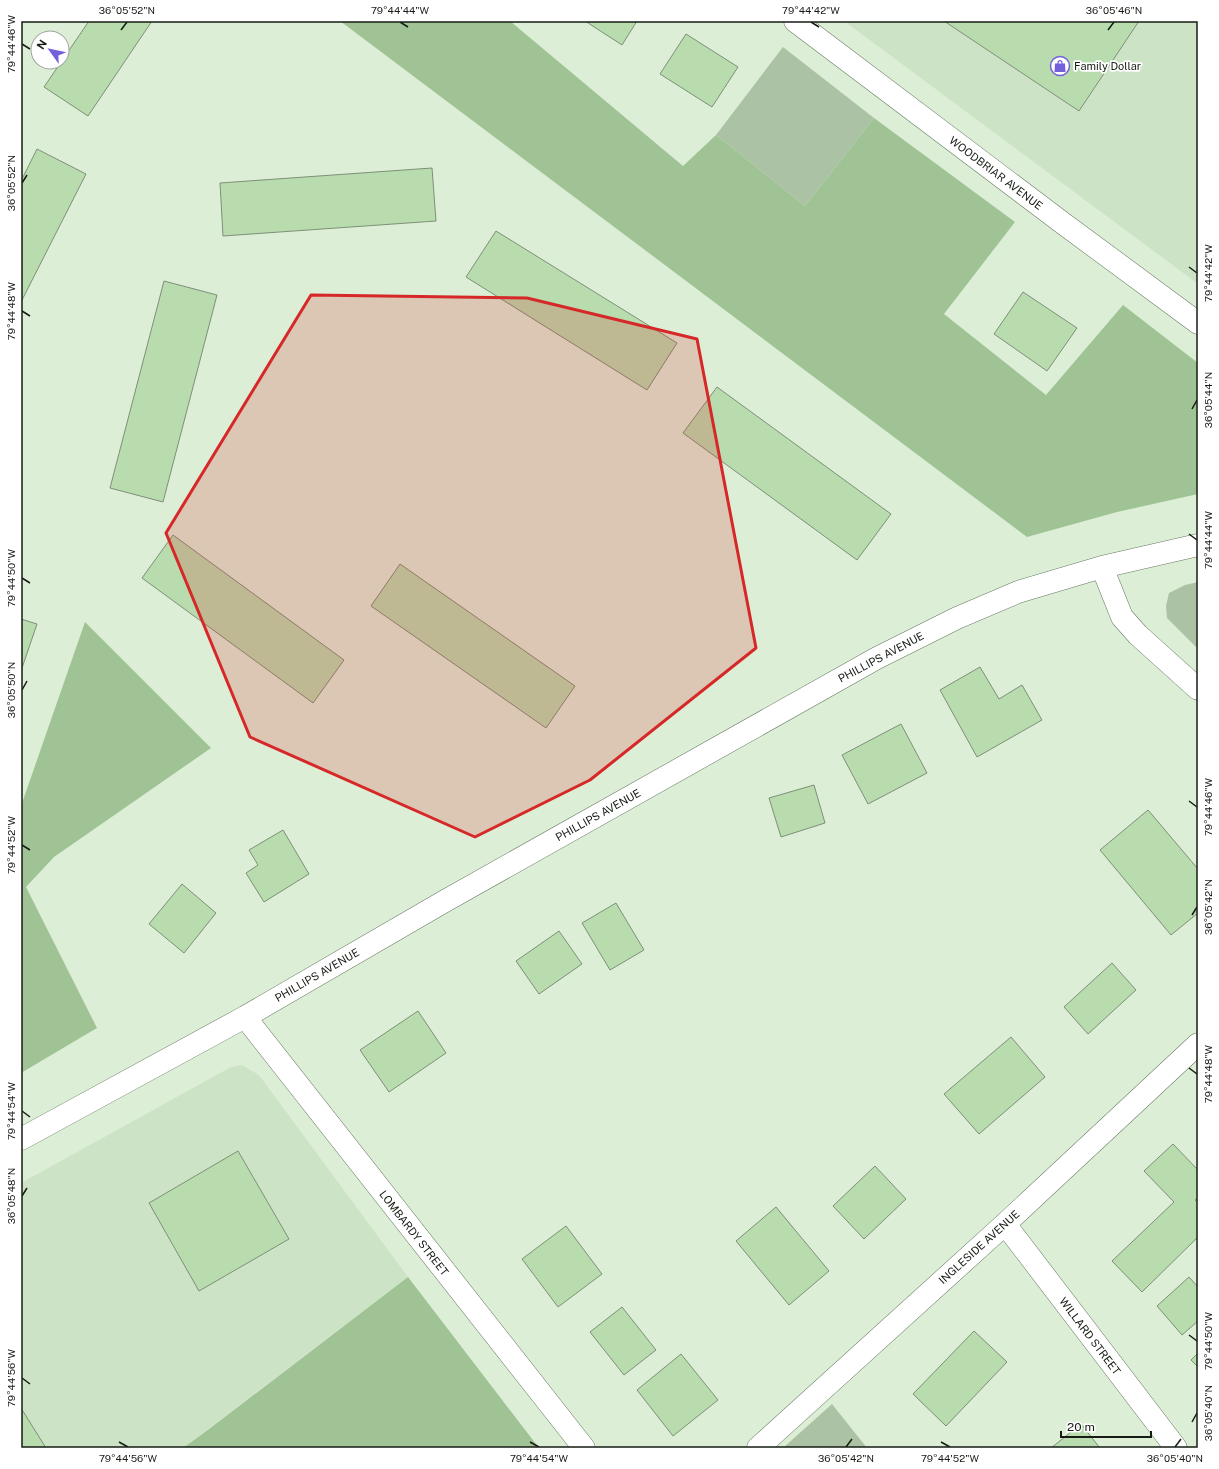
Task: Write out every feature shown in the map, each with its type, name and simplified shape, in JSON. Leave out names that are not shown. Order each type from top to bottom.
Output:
[{"type":"street","name":"WOODBRIAR AVENUE","points":[[795,21],[1198,323]]},
{"type":"street","name":"PHILLIPS AVENUE","points":[[21,1139],[245,1017],[445,901],[877,658],[957,618],[1018,592],[1102,567],[1198,545]]},
{"type":"street","points":[[1102,567],[1122,617],[1138,635],[1198,689]]},
{"type":"street","name":"LOMBARDY STREET","points":[[245,1017],[584,1448]]},
{"type":"street","name":"INGLESIDE AVENUE","points":[[758,1448],[1005,1224],[1198,1044]]},
{"type":"street","name":"WILLARD STREET","points":[[1005,1224],[1176,1448]]},
{"type":"highlighted area","points":[[311,295],[527,298],[697,339],[756,648],[590,780],[475,837],[250,737],[166,533]]},
{"type":"shaded area","points":[[340,21],[510,21],[683,166],[716,135],[805,206],[874,118],[1015,222],[944,314],[1046,395],[1123,305],[1198,363],[1198,494],[1117,512],[1027,537]]},
{"type":"shaded area","points":[[844,21],[1198,21],[1198,284]]},
{"type":"shaded area","points":[[783,47],[874,118],[805,206],[716,135]]},
{"type":"shaded area","points":[[1198,582],[1198,649],[1167,618],[1166,606],[1169,593],[1185,585]]},
{"type":"shaded area","points":[[85,622],[211,748],[54,857],[26,887],[97,1028],[21,1073],[21,806]]},
{"type":"shaded area","points":[[242,1065],[259,1075],[408,1277],[183,1448],[21,1448],[21,1183],[231,1067]]},
{"type":"shaded area","points":[[408,1277],[539,1448],[183,1448],[209,1429]]},
{"type":"shaded area","points":[[832,1404],[867,1448],[783,1448]]},
{"type":"building","points":[[89,21],[152,21],[88,116],[44,87],[56,70],[70,70],[70,49]]},
{"type":"building","points":[[585,21],[637,21],[622,45]]},
{"type":"building","name":"Family Dollar","points":[[944,21],[1139,21],[1079,111]]},
{"type":"building","points":[[686,34],[738,67],[712,107],[660,74]]},
{"type":"building","points":[[37,149],[86,174],[21,302],[21,181]]},
{"type":"building","points":[[432,168],[436,221],[223,236],[220,183]]},
{"type":"building","points":[[496,231],[677,343],[647,390],[466,277]]},
{"type":"building","points":[[164,281],[217,295],[163,502],[110,488]]},
{"type":"building","points":[[1023,292],[1077,328],[1047,371],[994,334]]},
{"type":"building","points":[[717,387],[891,514],[857,560],[683,433]]},
{"type":"building","points":[[173,535],[344,660],[313,703],[142,578]]},
{"type":"building","points":[[400,564],[575,686],[546,728],[371,606]]},
{"type":"building","points":[[21,619],[37,624],[21,671]]},
{"type":"building","points":[[980,667],[999,699],[1022,685],[1042,720],[977,757],[940,690]]},
{"type":"building","points":[[901,724],[927,773],[868,804],[842,755]]},
{"type":"building","points":[[814,785],[825,823],[781,837],[769,798]]},
{"type":"building","points":[[1148,810],[1198,869],[1198,913],[1171,935],[1100,850]]},
{"type":"building","points":[[283,830],[309,874],[264,902],[246,873],[258,865],[249,850]]},
{"type":"building","points":[[182,884],[216,913],[184,953],[149,924]]},
{"type":"building","points":[[616,903],[644,950],[610,970],[582,923]]},
{"type":"building","points":[[559,931],[582,964],[539,994],[516,961]]},
{"type":"building","points":[[1112,963],[1136,990],[1088,1034],[1064,1007]]},
{"type":"building","points":[[418,1011],[446,1053],[389,1092],[360,1050]]},
{"type":"building","points":[[1011,1037],[1045,1077],[979,1134],[944,1094]]},
{"type":"building","points":[[1173,1144],[1198,1170],[1198,1198],[1195,1200],[1198,1203],[1198,1237],[1142,1292],[1112,1261],[1174,1202],[1144,1171]]},
{"type":"building","points":[[238,1151],[289,1239],[199,1291],[149,1203]]},
{"type":"building","points":[[875,1166],[906,1199],[864,1239],[833,1206]]},
{"type":"building","points":[[776,1207],[829,1271],[789,1305],[736,1241]]},
{"type":"building","points":[[566,1226],[602,1274],[558,1307],[522,1259]]},
{"type":"building","points":[[1189,1277],[1198,1287],[1198,1321],[1182,1335],[1157,1306]]},
{"type":"building","points":[[622,1307],[656,1350],[624,1375],[590,1332]]},
{"type":"building","points":[[974,1331],[1007,1362],[946,1426],[913,1394]]},
{"type":"building","points":[[1198,1353],[1198,1367],[1191,1360]]},
{"type":"building","points":[[681,1354],[718,1400],[673,1436],[637,1390]]},
{"type":"building","points":[[21,1408],[46,1448],[21,1448]]},
{"type":"building","points":[[1081,1424],[1100,1448],[1051,1448]]},
{"type":"place","name":"Family Dollar","points":[[1060,66]]}]
